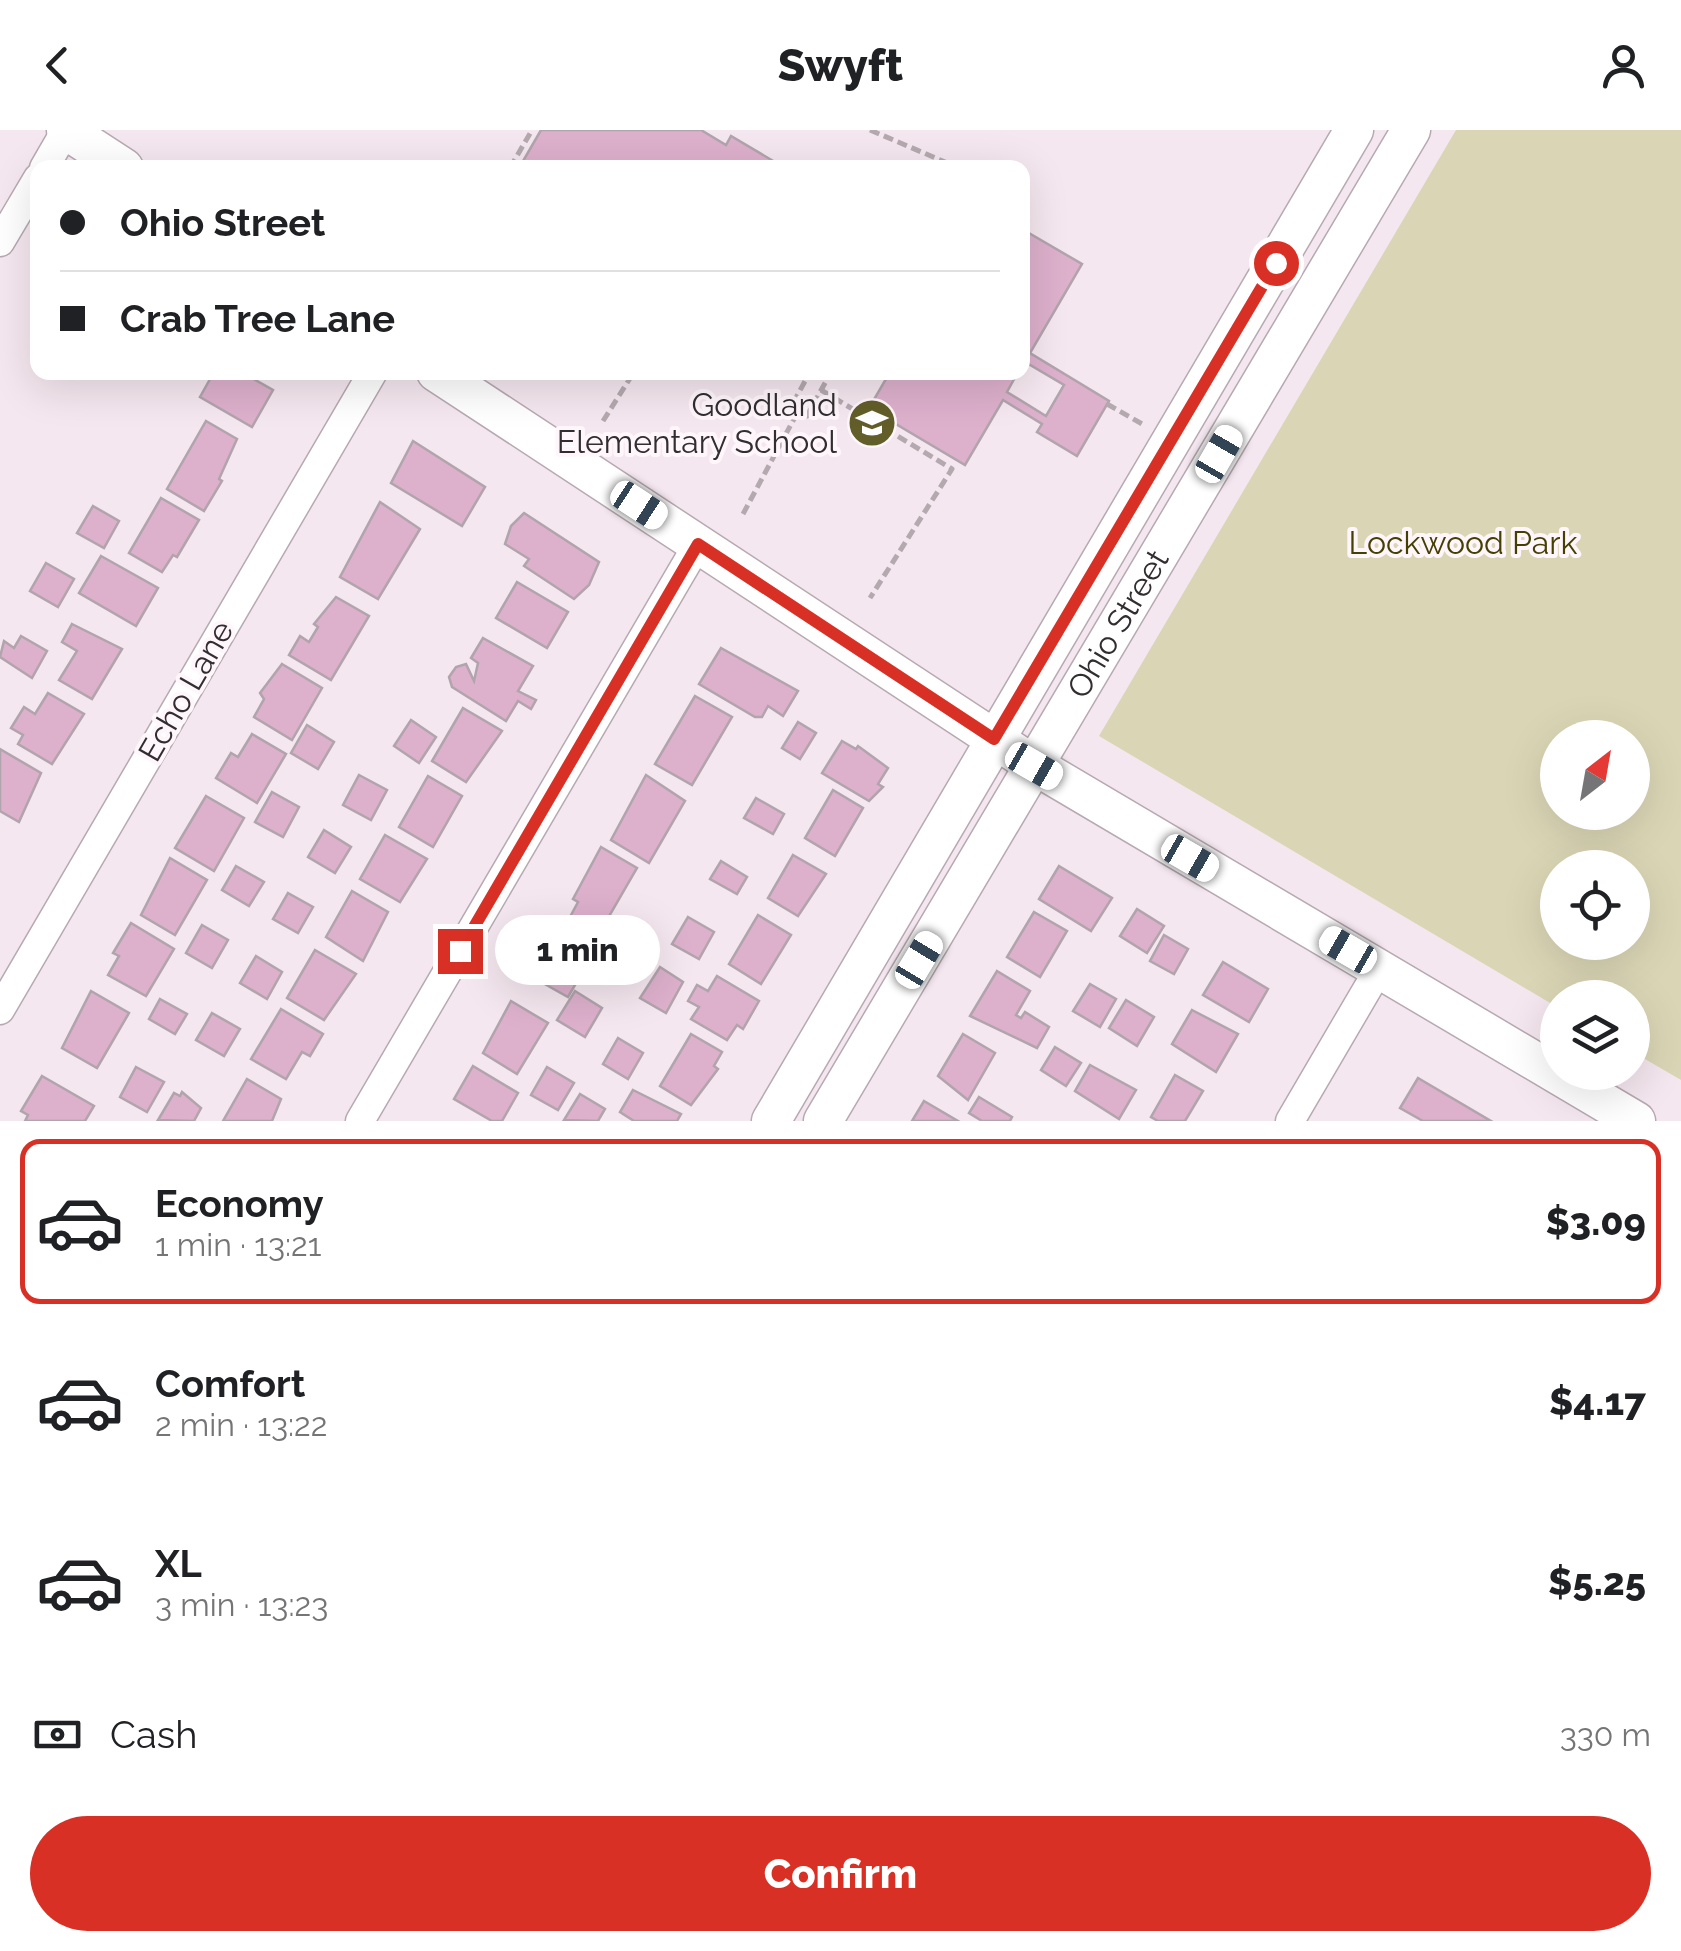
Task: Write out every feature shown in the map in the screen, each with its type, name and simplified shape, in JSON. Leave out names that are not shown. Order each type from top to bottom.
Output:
[{"type":"street","points":[[49,160],[66,130],[112,160]]},
{"type":"street","name":"Ohio Street","points":[[771,1121],[1354,130]]},
{"type":"street","name":"Ohio Street","points":[[824,1121],[1411,130]]},
{"type":"street","points":[[0,242],[30,191]]},
{"type":"street","points":[[1256,296],[1298,322]]},
{"type":"street","name":"Echo Lane","points":[[0,1010],[368,380]]},
{"type":"street","points":[[448,380],[1034,766],[1636,1121]]},
{"type":"street","points":[[360,1121],[698,544]]},
{"type":"street","points":[[1290,1121],[1380,969]]},
{"type":"path","points":[[515,160],[532,130]]},
{"type":"path","points":[[870,130],[939,160]]},
{"type":"path","points":[[604,422],[629,380]]},
{"type":"path","points":[[743,514],[795,418],[791,407],[806,380]]},
{"type":"path","points":[[795,418],[807,416],[827,380]]},
{"type":"path","points":[[822,390],[952,469],[870,598]]},
{"type":"path","points":[[1107,404],[1171,441]]},
{"type":"green space","name":"Lockwood Park","points":[[1456,130],[1681,130],[1681,1080],[1650,1062],[1650,980],[1540,980],[1540,997],[1099,736]]},
{"type":"building","points":[[541,130],[701,130],[726,145],[731,136],[772,160],[524,160]]},
{"type":"building","points":[[1030,234],[1082,264],[1030,353]]},
{"type":"building","points":[[1030,353],[1109,401],[1077,456],[1037,432],[1042,424],[1003,400],[965,465],[869,408],[885,380],[1014,380],[1007,392],[1046,416],[1064,385],[1030,365]]},
{"type":"building","points":[[210,380],[255,380],[273,390],[252,427],[200,397]]},
{"type":"building","points":[[206,421],[237,439],[219,479],[222,481],[204,511],[167,489]]},
{"type":"building","points":[[413,441],[485,487],[462,526],[391,483]]},
{"type":"building","points":[[161,498],[199,520],[177,557],[173,555],[162,572],[129,553]]},
{"type":"building","points":[[380,502],[420,529],[378,599],[340,577]]},
{"type":"building","points":[[93,506],[119,521],[104,548],[77,533]]},
{"type":"building","points":[[524,513],[599,562],[589,585],[574,599],[524,566],[529,559],[505,544],[511,526]]},
{"type":"building","points":[[101,556],[158,588],[136,626],[79,593]]},
{"type":"building","points":[[46,563],[74,579],[58,607],[30,591]]},
{"type":"building","points":[[517,582],[568,612],[547,648],[496,618]]},
{"type":"building","points":[[336,597],[369,616],[331,680],[289,655],[300,636],[309,642],[318,627],[314,624]]},
{"type":"building","points":[[72,624],[122,649],[92,699],[59,680],[77,651],[62,642]]},
{"type":"building","points":[[21,636],[47,651],[32,678],[0,657],[4,641],[14,648]]},
{"type":"building","points":[[483,638],[533,666],[518,691],[536,700],[531,709],[518,701],[506,721],[452,687],[449,677],[456,667],[466,664],[474,681],[478,663],[471,658]]},
{"type":"building","points":[[721,648],[798,691],[783,716],[768,706],[762,717],[755,717],[699,684]]},
{"type":"building","points":[[282,664],[322,688],[292,740],[254,717],[264,699],[260,693]]},
{"type":"building","points":[[48,693],[84,714],[52,764],[18,744],[23,735],[11,728],[24,707],[35,714]]},
{"type":"building","points":[[695,696],[732,717],[692,785],[655,764]]},
{"type":"building","points":[[463,708],[502,731],[466,782],[432,761]]},
{"type":"building","points":[[411,720],[436,737],[419,763],[394,746]]},
{"type":"building","points":[[798,722],[816,733],[800,759],[782,748]]},
{"type":"building","points":[[307,725],[334,742],[318,769],[291,753]]},
{"type":"building","points":[[252,734],[286,754],[257,803],[216,778],[231,753],[238,757]]},
{"type":"building","points":[[842,741],[856,749],[858,746],[888,768],[878,784],[883,787],[869,801],[822,773]]},
{"type":"building","points":[[0,749],[41,773],[19,822],[0,811]]},
{"type":"building","points":[[359,775],[387,790],[371,820],[343,805]]},
{"type":"building","points":[[646,775],[685,801],[649,863],[611,840]]},
{"type":"building","points":[[428,776],[462,796],[433,847],[399,827]]},
{"type":"building","points":[[833,790],[863,808],[835,856],[805,838]]},
{"type":"building","points":[[272,792],[299,807],[283,837],[255,822]]},
{"type":"building","points":[[206,796],[244,818],[214,871],[175,848]]},
{"type":"building","points":[[756,798],[784,814],[773,834],[744,818]]},
{"type":"building","points":[[324,830],[351,847],[335,873],[308,857]]},
{"type":"building","points":[[385,835],[427,859],[400,902],[360,879]]},
{"type":"building","points":[[601,847],[637,868],[608,918],[621,925],[613,939],[570,917],[578,902],[573,899]]},
{"type":"building","points":[[793,855],[826,874],[798,916],[768,898]]},
{"type":"building","points":[[170,858],[207,880],[175,935],[141,915]]},
{"type":"building","points":[[721,861],[747,877],[737,894],[710,879]]},
{"type":"building","points":[[236,866],[264,882],[249,906],[222,890]]},
{"type":"building","points":[[1059,866],[1112,898],[1091,931],[1039,899]]},
{"type":"building","points":[[352,891],[388,912],[363,961],[326,937]]},
{"type":"building","points":[[288,893],[313,907],[298,933],[273,919]]},
{"type":"building","points":[[1137,909],[1164,926],[1147,953],[1120,936]]},
{"type":"building","points":[[1034,912],[1067,931],[1040,977],[1007,957]]},
{"type":"building","points":[[758,915],[791,935],[761,984],[729,964]]},
{"type":"building","points":[[688,917],[714,932],[699,959],[672,944]]},
{"type":"building","points":[[131,923],[174,949],[146,996],[108,975],[119,956],[113,953]]},
{"type":"building","points":[[202,925],[228,940],[212,968],[186,953]]},
{"type":"building","points":[[563,930],[596,949],[568,997],[527,974],[542,949],[549,953]]},
{"type":"building","points":[[1164,935],[1188,949],[1174,974],[1150,961]]},
{"type":"building","points":[[315,950],[356,974],[324,1020],[287,998]]},
{"type":"building","points":[[256,956],[282,972],[267,999],[240,983]]},
{"type":"building","points":[[1223,962],[1268,989],[1249,1022],[1203,995]]},
{"type":"building","points":[[660,967],[683,982],[666,1013],[640,998]]},
{"type":"building","points":[[997,971],[1030,991],[1016,1015],[1021,1018],[1025,1012],[1049,1027],[1037,1048],[970,1016]]},
{"type":"building","points":[[717,976],[759,1001],[743,1029],[737,1025],[727,1040],[691,1019],[699,1007],[688,1001],[697,985],[708,991]]},
{"type":"building","points":[[1090,984],[1116,999],[1100,1027],[1073,1011]]},
{"type":"building","points":[[91,991],[129,1013],[97,1068],[62,1048]]},
{"type":"building","points":[[575,991],[602,1008],[585,1037],[557,1020]]},
{"type":"building","points":[[160,999],[187,1014],[175,1034],[149,1019]]},
{"type":"building","points":[[1126,1000],[1154,1017],[1137,1046],[1109,1028]]},
{"type":"building","points":[[511,1001],[548,1023],[517,1074],[483,1053]]},
{"type":"building","points":[[281,1009],[323,1034],[310,1056],[302,1052],[286,1079],[251,1059]]},
{"type":"building","points":[[1192,1010],[1238,1034],[1216,1072],[1172,1044]]},
{"type":"building","points":[[212,1013],[240,1029],[224,1056],[196,1040]]},
{"type":"building","points":[[691,1034],[722,1052],[714,1066],[718,1069],[691,1105],[660,1086]]},
{"type":"building","points":[[963,1034],[995,1053],[968,1100],[938,1076]]},
{"type":"building","points":[[618,1038],[643,1053],[628,1079],[603,1064]]},
{"type":"building","points":[[1055,1047],[1081,1063],[1066,1086],[1041,1070]]},
{"type":"building","points":[[1090,1065],[1136,1090],[1119,1119],[1075,1091]]},
{"type":"building","points":[[473,1066],[518,1093],[502,1121],[492,1121],[454,1099]]},
{"type":"building","points":[[136,1067],[164,1082],[147,1112],[120,1097]]},
{"type":"building","points":[[547,1067],[574,1083],[558,1110],[531,1095]]},
{"type":"building","points":[[1175,1075],[1203,1091],[1185,1121],[1158,1121],[1151,1117]]},
{"type":"building","points":[[42,1076],[94,1106],[85,1121],[25,1121],[28,1115],[21,1111]]},
{"type":"building","points":[[1418,1078],[1491,1121],[1423,1121],[1400,1108]]},
{"type":"building","points":[[247,1079],[281,1099],[272,1121],[223,1121]]},
{"type":"building","points":[[633,1090],[681,1114],[677,1121],[634,1121],[620,1112]]},
{"type":"building","points":[[182,1092],[201,1108],[194,1121],[158,1120],[174,1093],[180,1096]]},
{"type":"building","points":[[580,1094],[605,1109],[598,1121],[564,1120]]},
{"type":"building","points":[[979,1097],[1012,1117],[1010,1121],[982,1121],[969,1113]]},
{"type":"building","points":[[924,1101],[958,1121],[912,1121]]},
{"type":"place","name":"Goodland Elementary School","points":[[872,423]]},
{"type":"route","points":[[460,951],[698,544],[994,739],[1276,263]]}]
